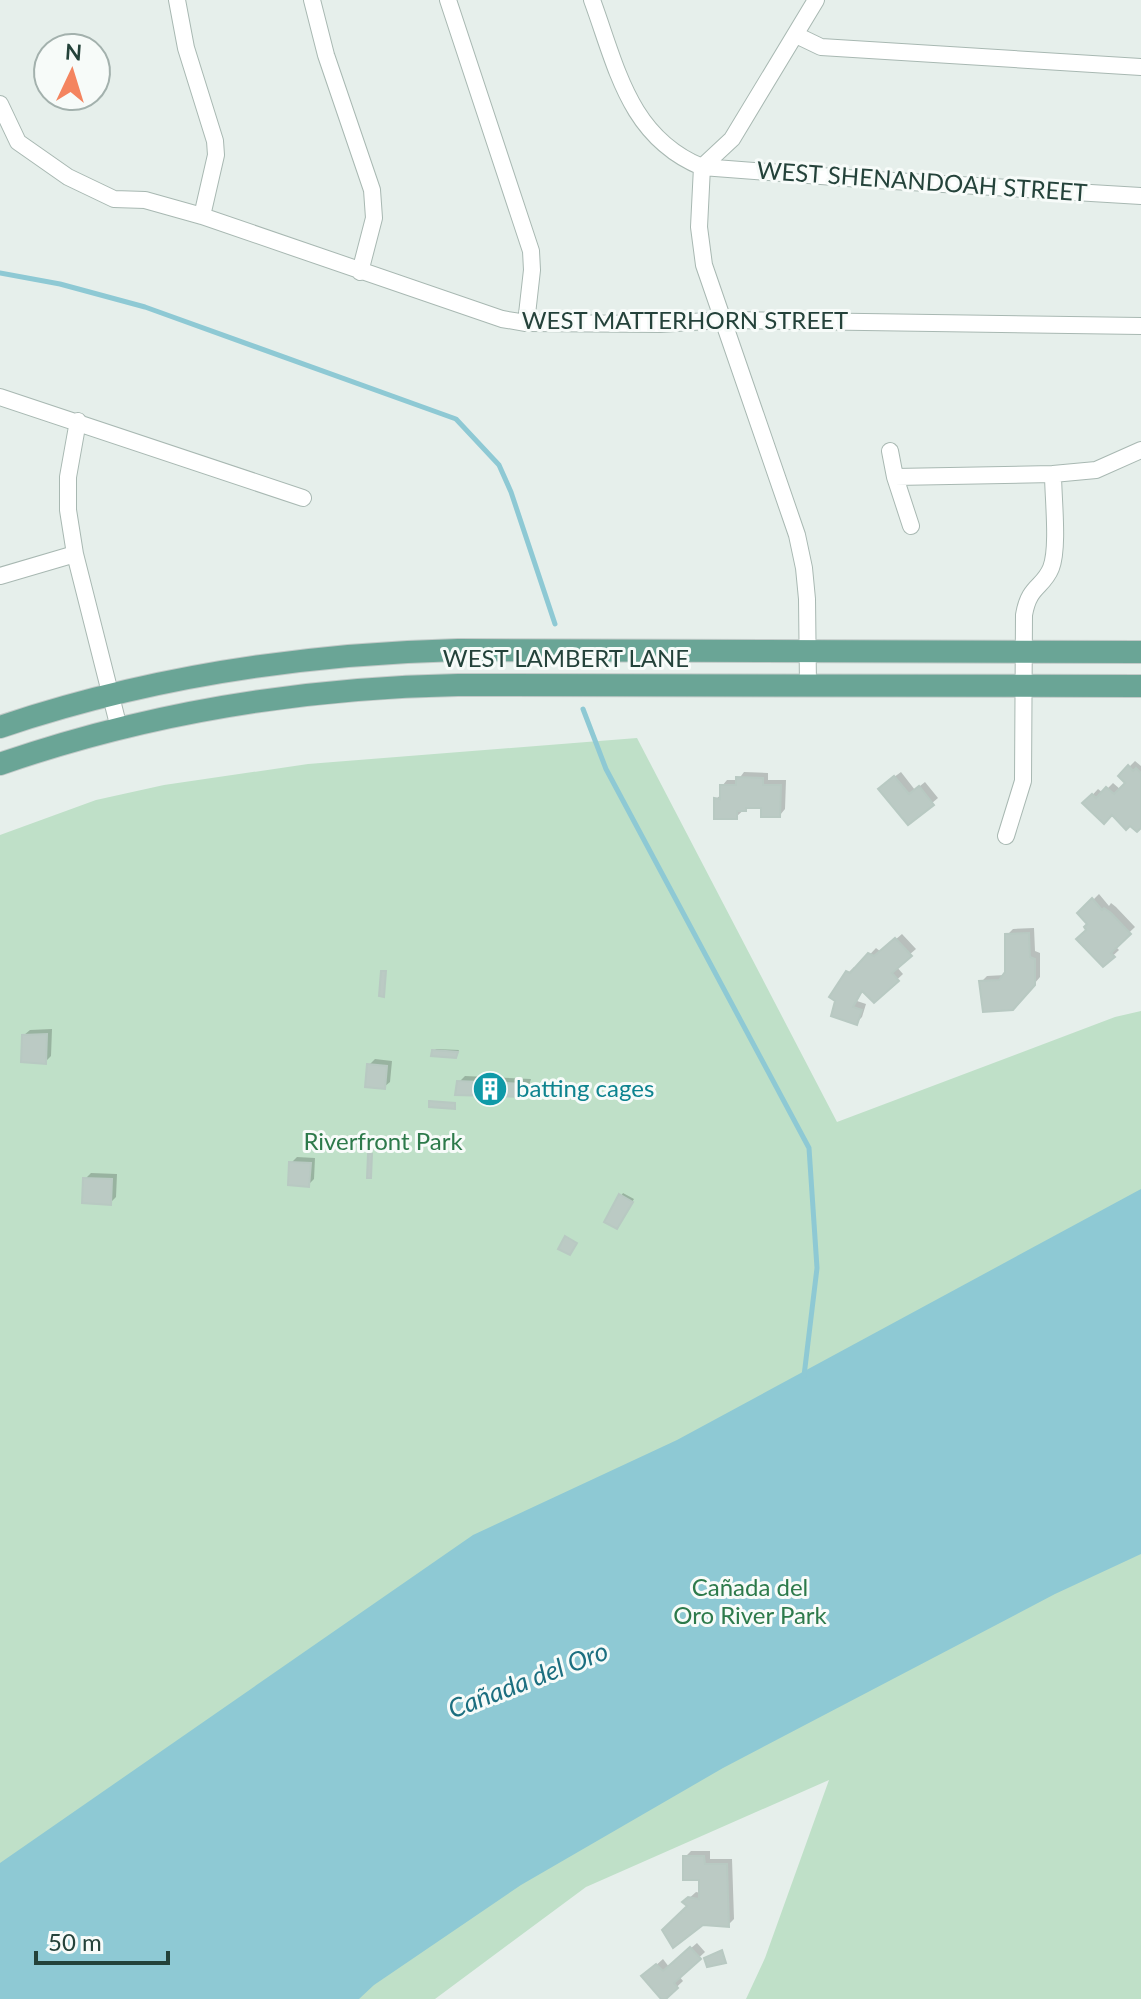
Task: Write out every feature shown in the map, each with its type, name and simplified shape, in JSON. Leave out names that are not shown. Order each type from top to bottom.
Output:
[{"type":"main road","name":"WEST LAMBERT LANE","points":[[0,727],[111,695],[204,675],[371,654],[458,650],[1141,652]]},
{"type":"main road","name":"WEST LAMBERT LANE","points":[[0,764],[119,728],[256,702],[401,687],[1141,686]]},
{"type":"street","points":[[177,0],[186,48],[215,141],[216,155],[202,216]]},
{"type":"street","points":[[312,0],[326,55],[372,190],[374,218],[360,272]]},
{"type":"street","points":[[448,0],[531,251],[526,323]]},
{"type":"street","points":[[592,0],[640,121],[681,158],[702,167]]},
{"type":"street","points":[[808,685],[804,568],[797,535],[704,265],[699,227],[702,167],[732,139],[816,0]]},
{"type":"street","points":[[796,35],[821,47],[1141,67]]},
{"type":"street","name":"WEST MATTERHORN STREET","points":[[0,104],[18,142],[68,177],[114,199],[145,200],[202,216],[502,319],[526,323],[660,324],[723,320],[1141,326]]},
{"type":"street","name":"WEST SHENANDOAH STREET","points":[[702,167],[1141,196]]},
{"type":"street","points":[[0,397],[303,498]]},
{"type":"street","points":[[78,421],[67,493],[75,554],[119,728]]},
{"type":"street","points":[[895,477],[1053,474],[1096,470],[1141,450]]},
{"type":"street","points":[[890,451],[911,526]]},
{"type":"street","points":[[1006,836],[1023,781],[1026,603],[1029,594],[1047,575],[1054,555],[1053,474]]},
{"type":"street","points":[[0,576],[75,554]]},
{"type":"green space","name":"Riverfront Park","points":[[637,738],[837,1122],[1115,1017],[1141,1011],[1141,1999],[746,1999],[765,1958],[829,1780],[586,1887],[435,1999],[0,1999],[0,835],[96,800],[164,785],[308,764]]},
{"type":"water","name":"Cañada del Oro River Park","points":[[1141,1189],[1141,1554],[1055,1594],[723,1768],[521,1885],[374,1985],[359,1999],[0,1999],[0,1863],[473,1535],[677,1440]]},
{"type":"building","points":[[1128,765],[1133,771],[1136,768],[1141,773],[1141,828],[1137,832],[1130,826],[1126,830],[1112,815],[1104,824],[1082,803],[1092,794],[1096,798],[1106,787],[1114,794],[1125,783],[1118,776]]},
{"type":"building","points":[[894,776],[909,794],[919,786],[934,805],[908,825],[878,789]]},
{"type":"building","points":[[736,777],[763,778],[763,785],[781,785],[780,817],[761,817],[761,808],[746,808],[746,811],[737,811],[737,819],[714,819],[714,798],[720,799],[720,785],[736,785]]},
{"type":"building","points":[[1092,898],[1131,934],[1111,953],[1115,957],[1103,967],[1076,939],[1086,930],[1084,927],[1087,924],[1077,913]]},
{"type":"building","points":[[1029,933],[1030,957],[1035,959],[1035,985],[1013,1010],[983,1012],[979,981],[999,980],[1005,972],[1005,934]]},
{"type":"building","points":[[895,938],[912,956],[892,973],[899,981],[874,1003],[862,991],[853,1007],[862,1010],[857,1025],[831,1016],[835,1001],[829,997],[846,971],[850,973],[868,953],[874,956]]},
{"type":"building","points":[[381,971],[386,971],[384,997],[379,996]]},
{"type":"building","points":[[47,1034],[46,1064],[21,1062],[22,1035]]},
{"type":"building","points":[[432,1050],[458,1052],[456,1058],[431,1056]]},
{"type":"building","points":[[367,1064],[387,1066],[385,1089],[365,1087]]},
{"type":"building","name":"batting cages","points":[[457,1081],[527,1084],[523,1097],[455,1095]]},
{"type":"building","points":[[429,1101],[455,1103],[455,1109],[429,1107]]},
{"type":"building","points":[[368,1154],[372,1154],[371,1178],[367,1178]]},
{"type":"building","points":[[289,1162],[311,1163],[309,1187],[288,1185]]},
{"type":"building","points":[[83,1178],[112,1179],[111,1205],[82,1203]]},
{"type":"building","points":[[619,1194],[633,1202],[617,1229],[604,1222]]},
{"type":"building","points":[[565,1236],[577,1243],[570,1255],[558,1249]]},
{"type":"building","points":[[683,1856],[704,1856],[705,1864],[727,1864],[729,1927],[703,1925],[673,1948],[662,1930],[687,1906],[682,1902],[688,1897],[699,1899],[699,1880],[683,1880]]},
{"type":"building","points":[[690,1947],[701,1959],[674,1983],[678,1988],[666,1999],[661,1999],[641,1976],[656,1964],[663,1971]]},
{"type":"building","points":[[722,1950],[726,1963],[707,1967],[704,1958]]},
{"type":"waterway","points":[[0,273],[60,284],[145,307],[456,419],[499,465],[555,624]]},
{"type":"waterway","points":[[583,709],[606,769],[809,1148],[817,1268],[804,1376]]},
{"type":"place","name":"batting cages","points":[[490,1089]]},
{"type":"water label","name":"Cañada del Oro","points":[[528,1680]]}]
